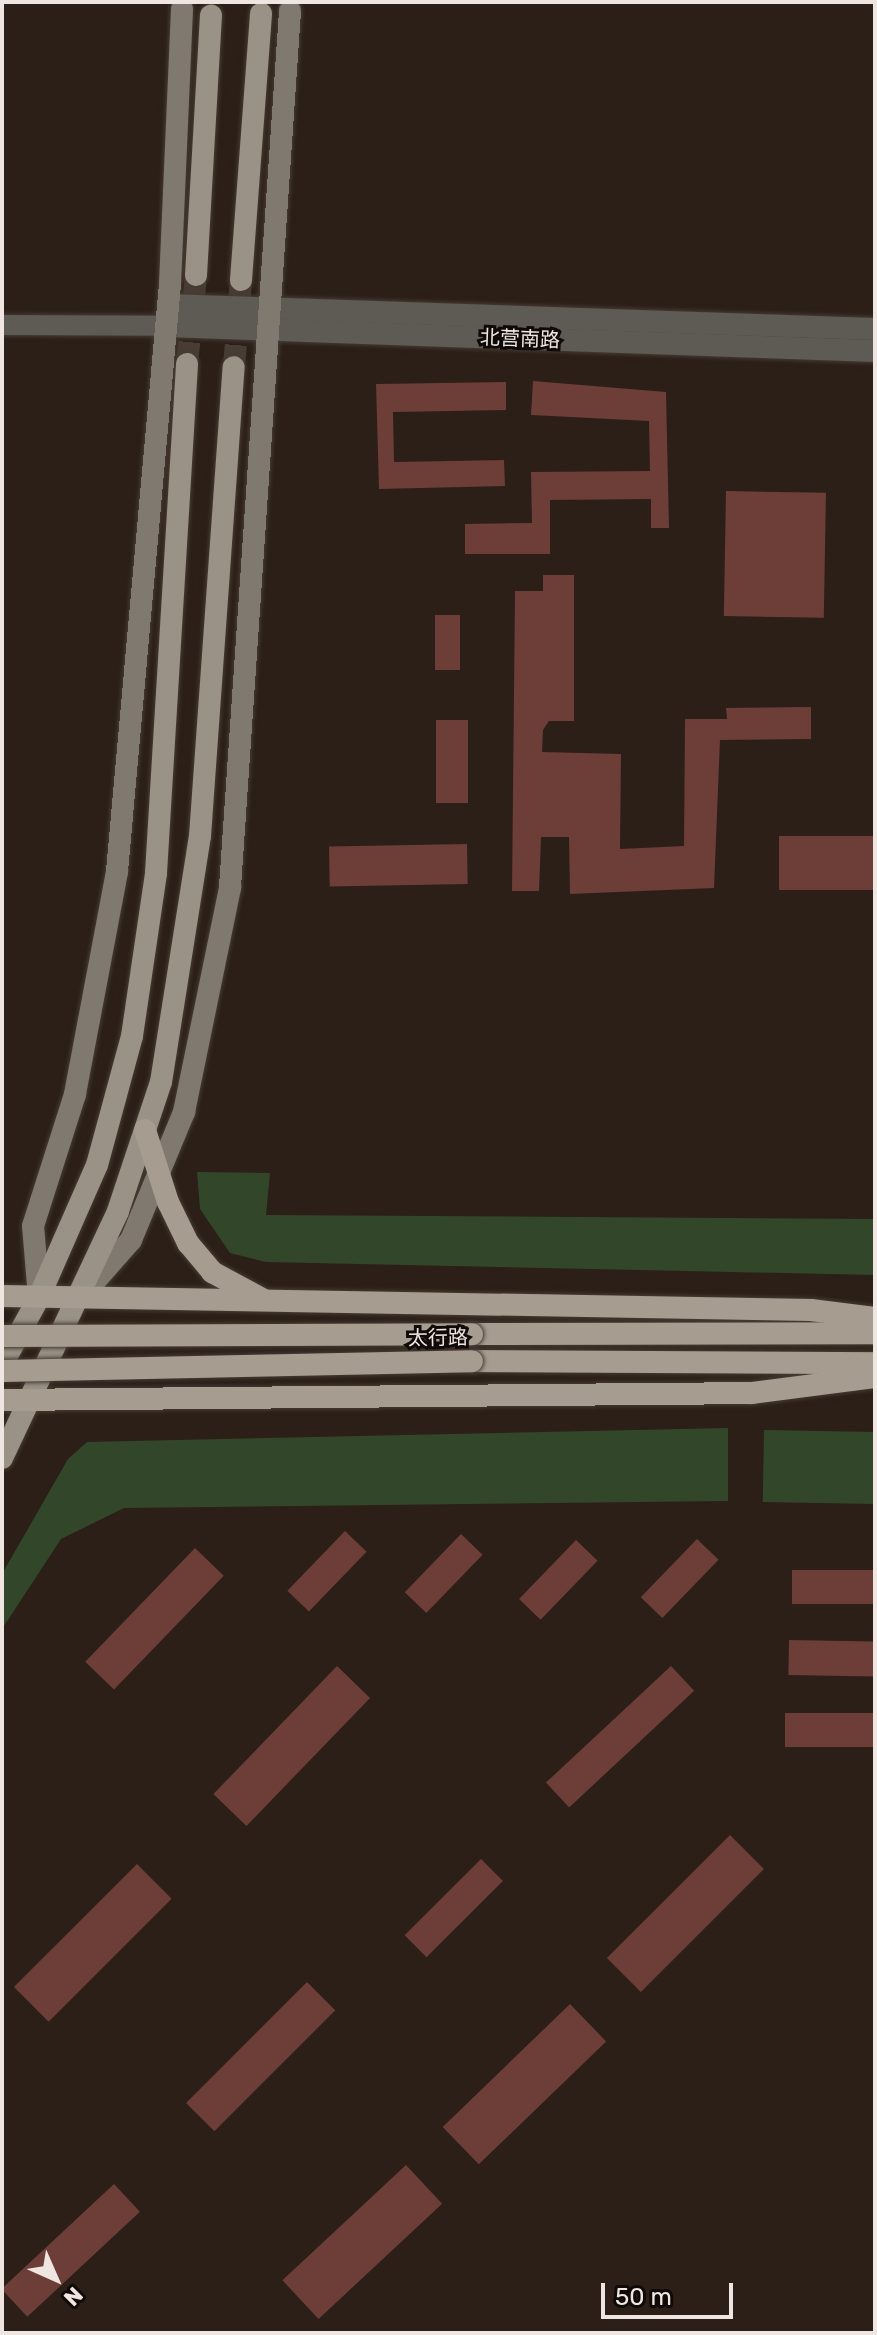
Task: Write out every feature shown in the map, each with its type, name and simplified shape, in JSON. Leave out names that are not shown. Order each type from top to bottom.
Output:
[{"type":"highway","points":[[145,1130],[159,1174],[188,1243],[212,1272],[268,1303]]},
{"type":"highway","points":[[2,1296],[811,1310],[875,1318]]},
{"type":"highway","name":"太行路","points":[[2,1336],[875,1333]]},
{"type":"highway","name":"太行路","points":[[2,1368],[472,1361],[875,1363]]},
{"type":"highway","points":[[2,1400],[752,1393],[875,1377]]},
{"type":"main road","points":[[39,1297],[33,1226],[75,1094],[117,871],[167,315],[182,9]]},
{"type":"main road","points":[[80,1298],[131,1240],[184,1112],[230,887],[272,319],[290,11]]},
{"type":"main road","points":[[241,280],[261,14]]},
{"type":"main road","points":[[196,275],[211,15]]},
{"type":"main road","points":[[2,1368],[39,1297],[97,1165],[132,1036],[156,873],[187,364]]},
{"type":"main road","points":[[2,1458],[33,1400],[118,1211],[161,1082],[200,836],[234,367]]},
{"type":"street","name":"北营南路","points":[[167,315],[875,351]]},
{"type":"street","points":[[2,325],[167,315]]},
{"type":"street","name":"北营南路","points":[[272,319],[875,329]]},
{"type":"green space","points":[[197,1172],[270,1173],[266,1215],[875,1219],[875,1275],[266,1262],[230,1253],[200,1209]]},
{"type":"green space","points":[[728,1428],[728,1501],[124,1508],[61,1539],[2,1629],[2,1574],[68,1459],[87,1442]]},
{"type":"green space","points":[[764,1430],[875,1432],[874,1504],[763,1502]]},
{"type":"building","points":[[533,381],[666,392],[669,528],[651,528],[651,499],[550,500],[550,554],[465,554],[465,524],[532,523],[531,472],[650,471],[649,421],[531,415]]},
{"type":"building","points":[[506,382],[506,410],[393,412],[394,462],[504,460],[505,486],[379,489],[376,384]]},
{"type":"building","points":[[726,491],[826,493],[824,618],[724,616]]},
{"type":"building","points":[[543,575],[574,575],[574,721],[549,721],[543,730],[542,752],[621,754],[620,849],[684,846],[685,719],[727,719],[726,708],[811,707],[811,739],[720,740],[714,888],[570,894],[569,837],[541,837],[539,891],[512,891],[515,591],[543,591]]},
{"type":"building","points":[[435,615],[460,615],[460,670],[435,670]]},
{"type":"building","points":[[436,720],[468,720],[468,803],[436,803]]},
{"type":"building","points":[[779,836],[875,836],[875,890],[779,890]]},
{"type":"building","points":[[467,844],[468,884],[330,886],[329,846]]},
{"type":"building","points":[[345,1531],[367,1552],[309,1612],[287,1591]]},
{"type":"building","points":[[461,1534],[483,1555],[426,1613],[405,1592]]},
{"type":"building","points":[[697,1539],[719,1560],[662,1618],[641,1597]]},
{"type":"building","points":[[576,1540],[598,1561],[541,1620],[519,1599]]},
{"type":"building","points":[[195,1548],[224,1576],[114,1689],[85,1662]]},
{"type":"building","points":[[792,1570],[875,1570],[875,1604],[792,1604]]},
{"type":"building","points":[[789,1640],[875,1642],[874,1676],[788,1675]]},
{"type":"building","points":[[337,1666],[370,1698],[246,1826],[213,1794]]},
{"type":"building","points":[[671,1666],[694,1691],[569,1807],[546,1783]]},
{"type":"building","points":[[785,1713],[875,1713],[875,1747],[785,1747]]},
{"type":"building","points":[[730,1835],[764,1869],[641,1992],[607,1958]]},
{"type":"building","points":[[481,1859],[503,1881],[427,1957],[405,1935]]},
{"type":"building","points":[[137,1864],[172,1899],[49,2022],[14,1987]]},
{"type":"building","points":[[307,1982],[335,2010],[214,2131],[186,2103]]},
{"type":"building","points":[[570,2004],[606,2041],[479,2164],[443,2127]]},
{"type":"building","points":[[406,2165],[442,2204],[319,2319],[282,2280]]},
{"type":"building","points":[[114,2184],[140,2212],[27,2317],[2,2288]]},
{"type":"tunnel","points":[[187,364],[196,275]]},
{"type":"tunnel","points":[[234,367],[241,280]]}]
